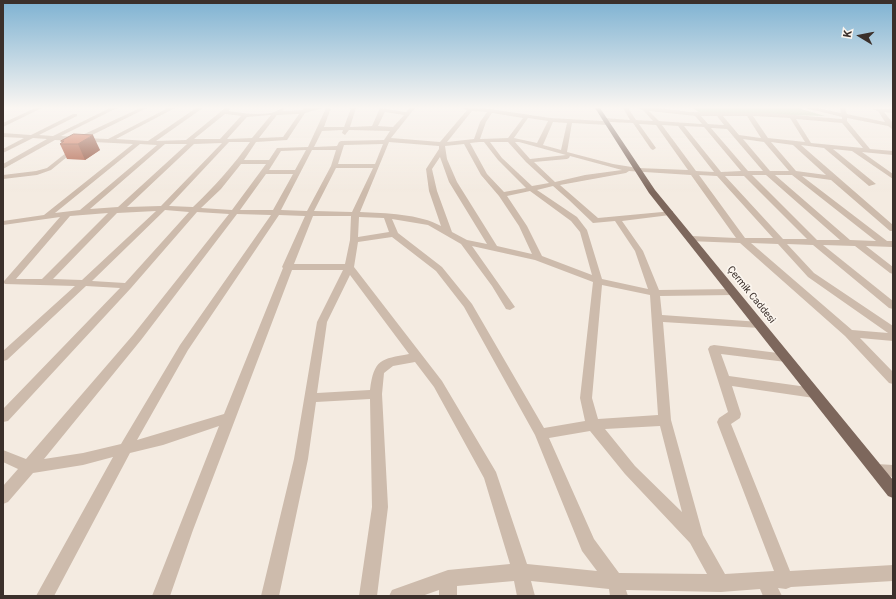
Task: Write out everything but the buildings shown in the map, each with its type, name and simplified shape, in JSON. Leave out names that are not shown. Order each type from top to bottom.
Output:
[{"type":"main road","name":"Çermik Caddesi","points":[[615,136],[638,170],[670,213],[893,491]]},
{"type":"street","points":[[3,151],[33,136],[149,143],[285,139]]},
{"type":"street","points":[[79,138],[84,136]]},
{"type":"street","points":[[110,140],[118,136]]},
{"type":"street","points":[[149,143],[159,136]]},
{"type":"street","points":[[45,282],[119,209],[197,136]]},
{"type":"street","points":[[3,357],[163,208],[229,136]]},
{"type":"street","points":[[3,417],[128,286],[195,210],[218,187],[239,162],[257,136]]},
{"type":"street","points":[[3,497],[84,402],[236,212],[287,136]]},
{"type":"street","points":[[45,596],[124,450],[184,348],[276,213],[317,136]]},
{"type":"street","points":[[161,596],[287,267],[310,212],[334,166],[344,136]]},
{"type":"street","points":[[270,596],[301,459],[322,322],[349,267],[354,240],[355,214],[389,136]]},
{"type":"street","points":[[448,233],[433,191],[429,169],[451,136]]},
{"type":"street","points":[[476,142],[478,136]]},
{"type":"street","points":[[510,140],[513,136]]},
{"type":"street","points":[[539,146],[544,136]]},
{"type":"street","points":[[564,153],[567,136]]},
{"type":"street","points":[[645,136],[653,148]]},
{"type":"street","points":[[667,136],[742,240],[849,333],[893,380]]},
{"type":"street","points":[[689,136],[719,174],[811,275],[893,331]]},
{"type":"street","points":[[714,136],[746,174],[813,242],[893,306]]},
{"type":"street","points":[[763,136],[794,172],[889,244]]},
{"type":"street","points":[[804,136],[809,144]]},
{"type":"street","points":[[857,136],[868,150]]},
{"type":"street","points":[[3,167],[55,137]]},
{"type":"street","points":[[737,137],[893,153]]},
{"type":"street","points":[[737,137],[768,173],[853,243],[893,271]]},
{"type":"street","points":[[3,177],[37,173],[49,168],[69,152],[89,139]]},
{"type":"street","points":[[279,148],[311,148],[386,141],[443,146],[486,140],[510,140],[529,142],[612,166],[638,170],[719,174],[794,172],[833,178]]},
{"type":"street","points":[[486,140],[500,159],[531,189],[574,219],[584,232],[598,281],[586,398],[593,425],[630,470],[696,538]]},
{"type":"street","points":[[510,140],[528,161],[572,198],[596,221],[670,213]]},
{"type":"street","points":[[47,216],[139,142]]},
{"type":"street","points":[[82,212],[164,142]]},
{"type":"street","points":[[466,142],[484,175],[502,195],[523,226],[538,258]]},
{"type":"street","points":[[795,143],[833,178],[893,229]]},
{"type":"street","points":[[443,146],[444,159],[453,182],[494,249]]},
{"type":"street","points":[[826,146],[872,184]]},
{"type":"street","points":[[854,149],[893,177]]},
{"type":"street","points":[[886,152],[893,157]]},
{"type":"street","points":[[528,161],[575,156]]},
{"type":"street","points":[[239,162],[271,162]]},
{"type":"street","points":[[334,166],[376,166]]},
{"type":"street","points":[[502,195],[585,177],[638,170]]},
{"type":"street","points":[[264,172],[298,172]]},
{"type":"street","points":[[3,223],[68,213],[119,209],[163,208],[236,212],[310,212],[387,216],[430,223],[464,242],[538,258],[598,281],[654,293],[734,292]]},
{"type":"street","points":[[68,213],[8,282],[84,283],[128,286]]},
{"type":"street","points":[[387,216],[394,234],[439,269],[468,306],[541,434],[588,545],[617,589]]},
{"type":"street","points":[[617,219],[639,251],[654,293],[665,420],[696,538],[721,583]]},
{"type":"street","points":[[354,240],[394,234]]},
{"type":"street","points":[[691,239],[889,244]]},
{"type":"street","points":[[464,242],[496,285],[510,307]]},
{"type":"street","points":[[287,267],[349,267]]},
{"type":"street","points":[[349,267],[438,384],[491,476],[522,572],[526,596]]},
{"type":"street","points":[[657,318],[760,325]]},
{"type":"street","points":[[849,333],[893,337]]},
{"type":"street","points":[[786,358],[714,349],[735,414],[724,422],[786,581]]},
{"type":"street","points":[[368,596],[380,507],[376,394],[378,374],[381,368],[390,362],[418,357]]},
{"type":"street","points":[[724,380],[814,393]]},
{"type":"street","points":[[310,398],[376,394]]},
{"type":"street","points":[[3,456],[28,467],[83,459],[124,450],[230,418]]},
{"type":"street","points":[[541,434],[593,425],[665,420]]},
{"type":"street","points":[[876,470],[893,471]]},
{"type":"street","points":[[398,596],[448,578],[522,572],[617,589],[721,583],[769,589],[786,581],[893,573]]},
{"type":"street","points":[[448,578],[448,596]]}]
